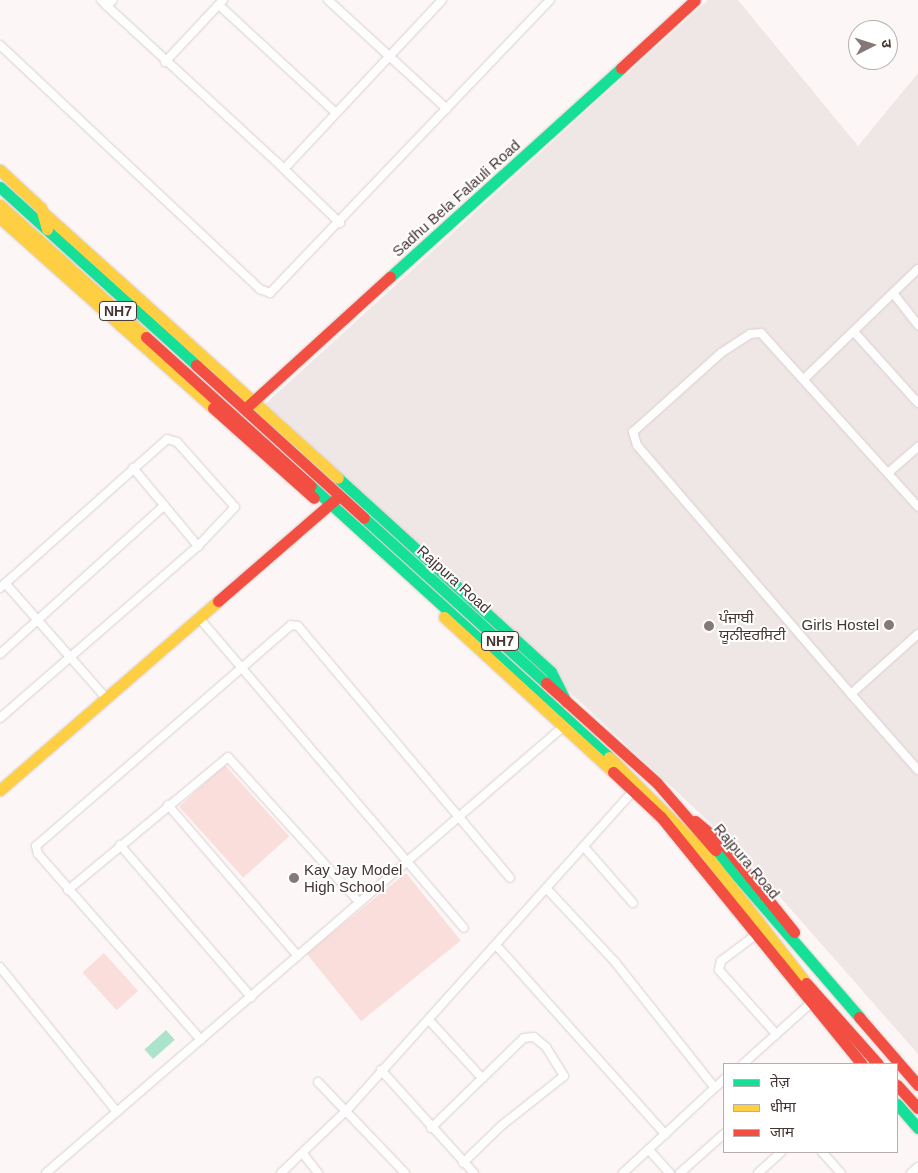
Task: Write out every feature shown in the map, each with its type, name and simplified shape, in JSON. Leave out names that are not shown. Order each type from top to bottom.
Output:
[{"type":"main road","name":"Sadhu Bela Falauli Road","points":[[236,418],[695,0]]},
{"type":"main road","points":[[0,170],[249,405],[551,672],[566,701]]},
{"type":"main road","name":"NH7","points":[[0,187],[47,229]]},
{"type":"main road","name":"NH7","points":[[0,205],[236,418]]},
{"type":"main road","points":[[45,214],[47,229]]},
{"type":"main road","points":[[0,218],[328,507],[634,790],[712,868],[757,934],[861,1063]]},
{"type":"main road","name":"Rajpura Road","points":[[47,229],[249,405],[340,495],[690,817],[918,1085]]},
{"type":"main road","name":"Rajpura Road","points":[[236,418],[328,507],[651,794],[779,952],[877,1063]]},
{"type":"main road","points":[[0,790],[200,619],[340,495]]},
{"type":"main road","points":[[690,817],[726,847],[918,1077]]},
{"type":"main road","points":[[898,1086],[918,1108]]},
{"type":"main road","points":[[898,1105],[918,1128]]},
{"type":"street","points":[[101,0],[110,3],[165,62],[340,223]]},
{"type":"street","points":[[328,0],[447,109]]},
{"type":"street","points":[[284,170],[442,0]]},
{"type":"street","points":[[0,45],[263,291],[276,291],[550,0]]},
{"type":"street","points":[[165,62],[221,2],[336,113]]},
{"type":"street","points":[[804,379],[855,333],[918,269]]},
{"type":"street","points":[[893,293],[918,325]]},
{"type":"street","points":[[855,333],[918,403]]},
{"type":"street","points":[[918,507],[764,335],[750,334],[653,410],[635,428],[634,439],[918,770]]},
{"type":"street","points":[[0,718],[70,657],[198,546],[233,513],[233,504],[171,438],[133,468],[3,586],[38,621],[70,657],[107,699]]},
{"type":"street","points":[[888,473],[918,447]]},
{"type":"street","points":[[133,468],[198,546]]},
{"type":"street","points":[[0,654],[164,506]]},
{"type":"street","points":[[200,619],[464,928]]},
{"type":"street","points":[[201,1040],[68,890],[36,846],[289,626],[296,625],[510,878]]},
{"type":"street","points":[[851,694],[918,634]]},
{"type":"street","points":[[46,1173],[459,819],[564,726]]},
{"type":"street","points":[[68,890],[223,758],[231,758],[360,902]]},
{"type":"street","points":[[282,1173],[304,1155],[347,1110],[585,848],[634,790]]},
{"type":"street","points":[[168,805],[298,956]]},
{"type":"street","points":[[120,845],[251,997]]},
{"type":"street","points":[[585,848],[633,903]]},
{"type":"street","points":[[547,889],[615,962],[714,1087]]},
{"type":"street","points":[[757,934],[721,961],[719,970],[776,1034]]},
{"type":"street","points":[[496,944],[665,1134]]},
{"type":"street","points":[[0,967],[117,1112]]},
{"type":"street","points":[[744,1063],[811,1003]]},
{"type":"street","points":[[429,1020],[482,1078]]},
{"type":"street","points":[[431,1128],[482,1078],[530,1036],[546,1047],[564,1071],[560,1081],[501,1126],[463,1163]]},
{"type":"street","points":[[382,1070],[431,1128],[474,1173]]},
{"type":"street","points":[[623,1173],[723,1080]]},
{"type":"street","points":[[318,1082],[347,1110],[405,1173]]},
{"type":"street","points":[[680,1173],[723,1135]]},
{"type":"street","points":[[649,1150],[670,1173]]},
{"type":"street","points":[[758,1173],[780,1153]]},
{"type":"street","points":[[823,1153],[841,1173]]},
{"type":"street","points":[[304,1155],[318,1173]]},
{"type":"street","points":[[911,1173],[918,1167]]},
{"type":"shaded area","name":"ਪੰਜਾਬੀ ਯੂਨੀਵਰਸਿਟੀ","points":[[708,0],[738,0],[858,146],[918,73],[918,1054],[736,847],[263,406]]},
{"type":"shaded area","points":[[225,765],[289,836],[243,878],[179,806]]},
{"type":"shaded area","points":[[406,873],[461,941],[361,1021],[307,954]]},
{"type":"shaded area","points":[[104,953],[138,991],[117,1010],[82,972]]},
{"type":"shaded area","points":[[166,1030],[175,1040],[153,1059],[144,1049]]},
{"type":"traffic: fast","points":[[390,277],[621,68]]},
{"type":"traffic: fast","points":[[0,187],[196,365]]},
{"type":"traffic: fast","points":[[338,478],[551,672],[566,701]]},
{"type":"traffic: fast","points":[[311,486],[609,757]]},
{"type":"traffic: fast","points":[[364,518],[546,683]]},
{"type":"traffic: fast","points":[[715,850],[859,1017]]},
{"type":"traffic: fast","points":[[898,1105],[918,1128]]},
{"type":"traffic: slow","points":[[0,170],[41,208],[47,229]]},
{"type":"traffic: slow","points":[[0,205],[146,337]]},
{"type":"traffic: slow","points":[[45,214],[338,478]]},
{"type":"traffic: slow","points":[[0,218],[213,408]]},
{"type":"traffic: slow","points":[[0,790],[218,601]]},
{"type":"traffic: slow","points":[[444,617],[613,772]]},
{"type":"traffic: slow","points":[[609,757],[706,854],[806,983]]},
{"type":"traffic: jam","points":[[621,68],[695,0]]},
{"type":"traffic: jam","points":[[248,406],[390,277]]},
{"type":"traffic: jam","points":[[146,337],[311,486]]},
{"type":"traffic: jam","points":[[196,365],[364,518]]},
{"type":"traffic: jam","points":[[213,408],[314,498]]},
{"type":"traffic: jam","points":[[218,601],[337,498]]},
{"type":"traffic: jam","points":[[546,683],[657,783],[715,850]]},
{"type":"traffic: jam","points":[[613,772],[661,817],[861,1063]]},
{"type":"traffic: jam","points":[[695,821],[726,847],[794,932]]},
{"type":"traffic: jam","points":[[806,983],[877,1063]]},
{"type":"traffic: jam","points":[[859,1017],[918,1085]]},
{"type":"traffic: jam","points":[[898,1086],[918,1108]]},
{"type":"place","name":"Girls Hostel","points":[[889,625]]},
{"type":"place","name":"ਪੰਜਾਬੀ ਯੂਨੀਵਰਸਿਟੀ","points":[[709,626]]},
{"type":"place","name":"Kay Jay Model High School","points":[[294,878]]}]
